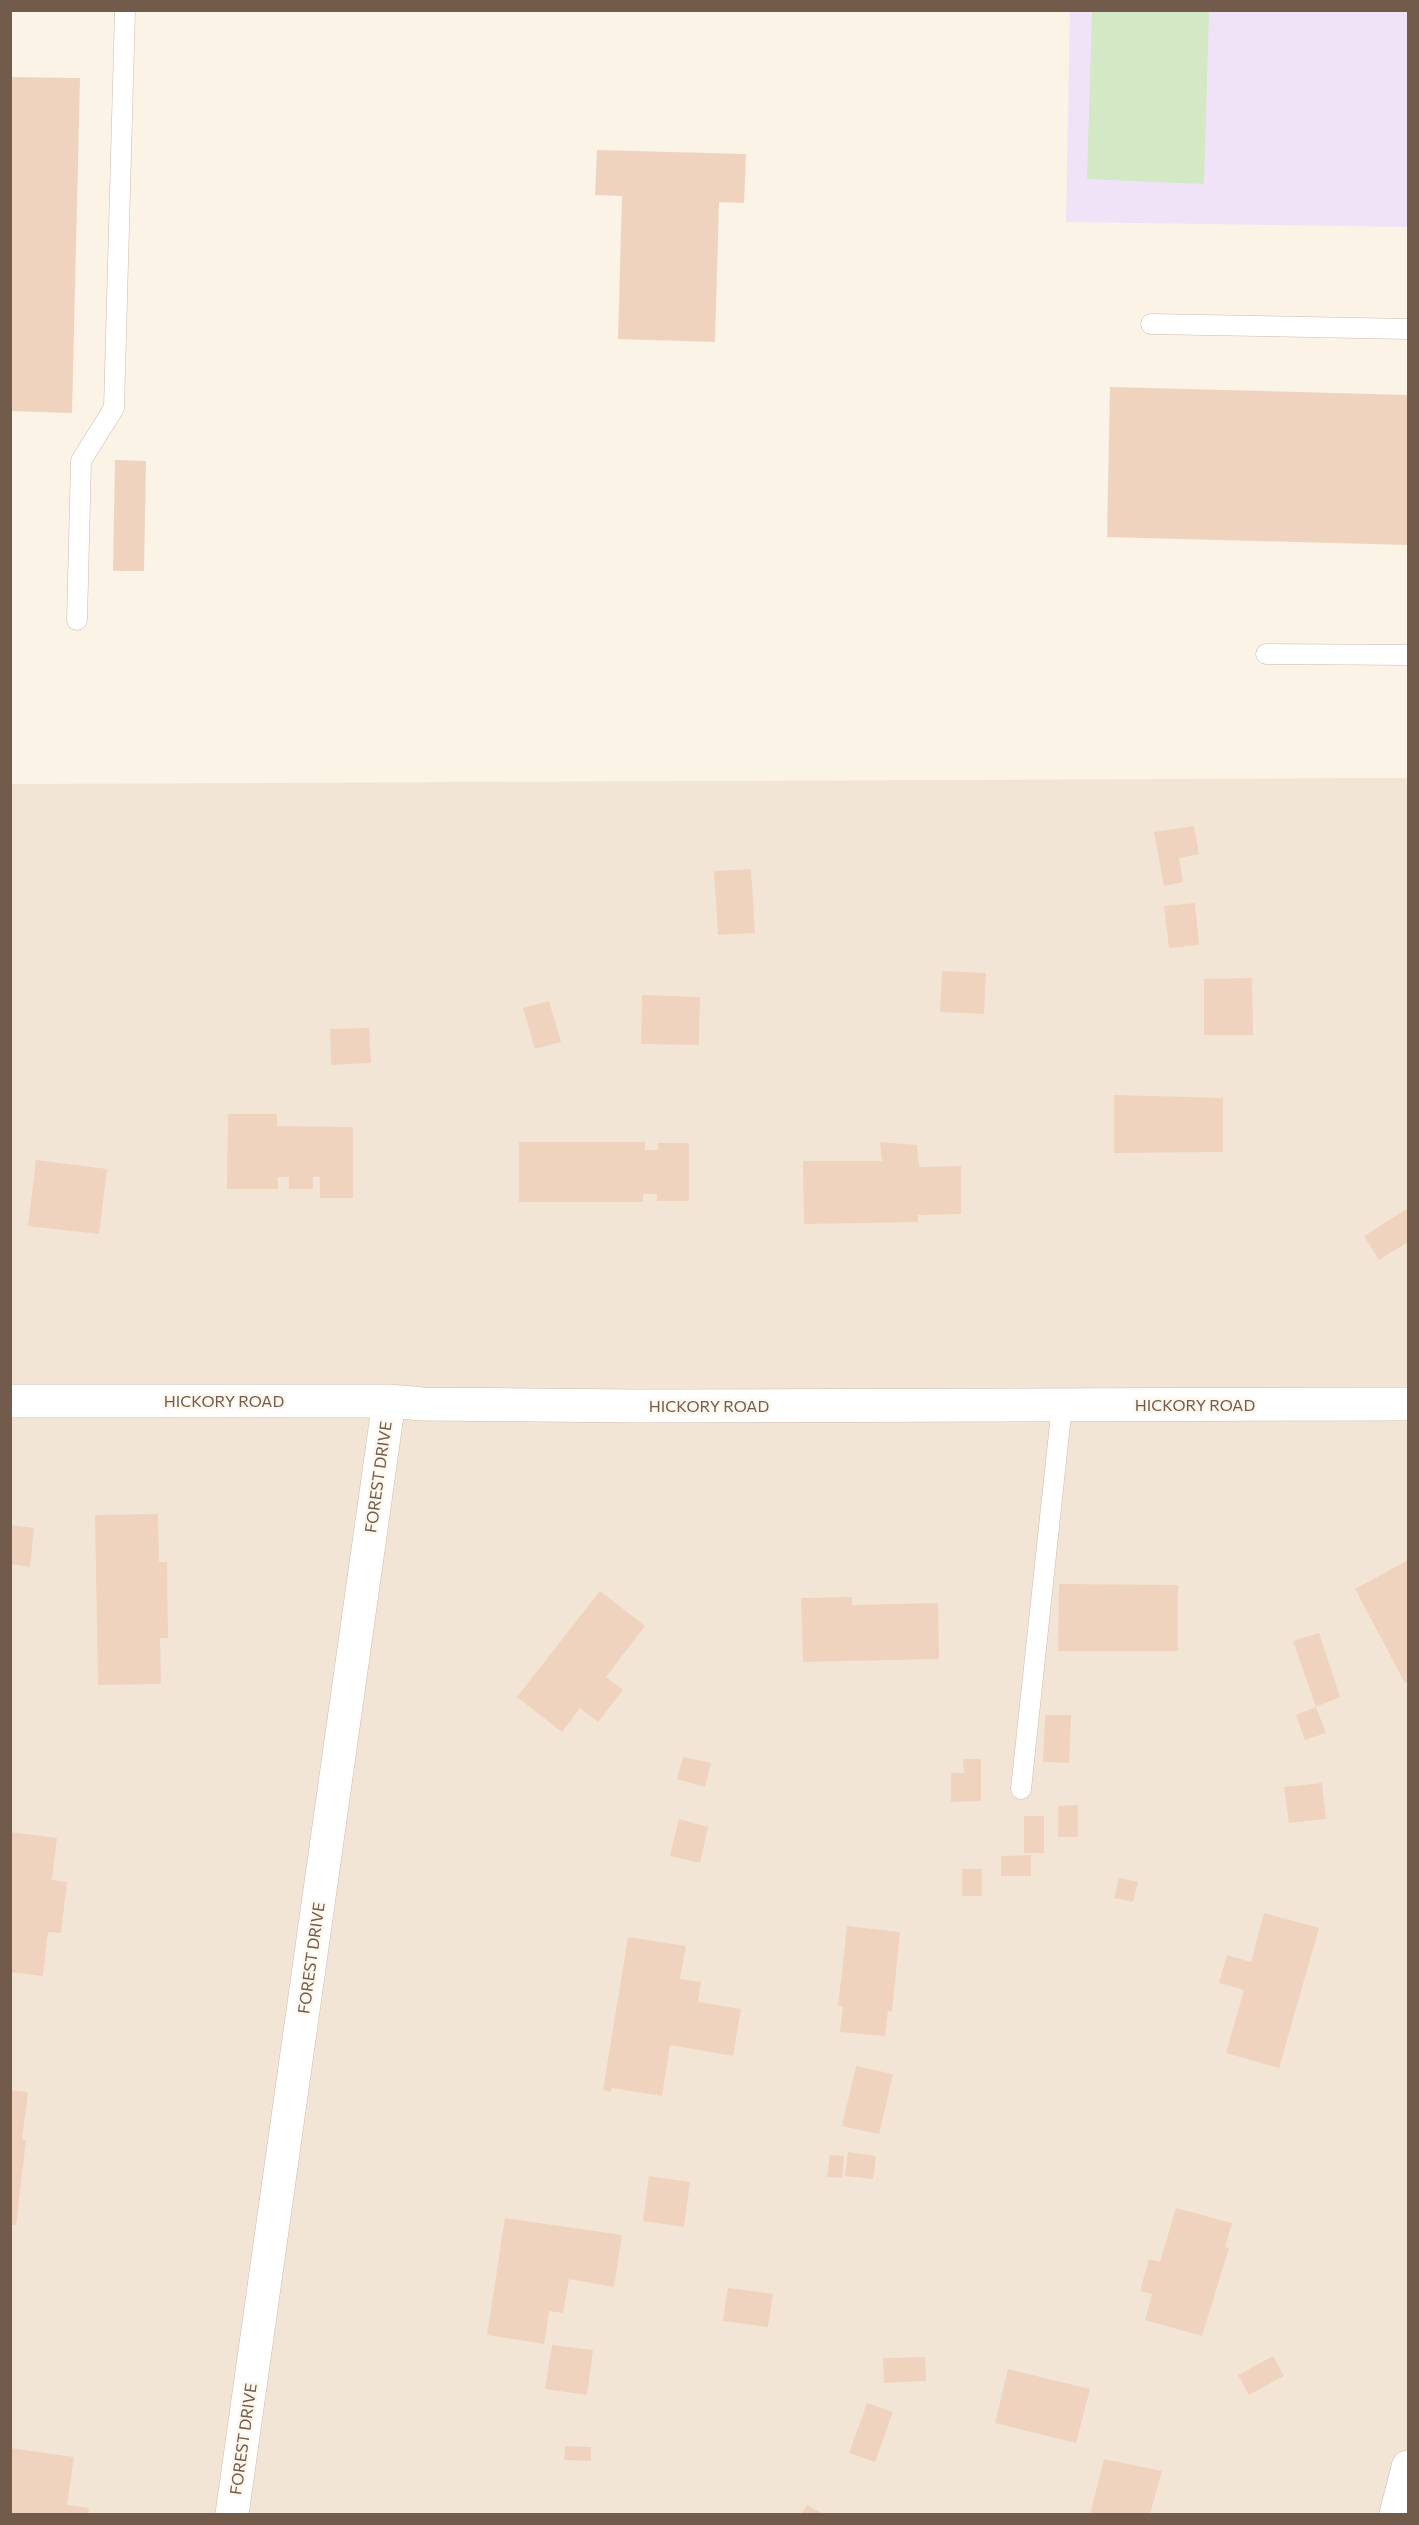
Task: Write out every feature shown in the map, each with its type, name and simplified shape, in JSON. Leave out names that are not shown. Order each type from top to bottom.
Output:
[{"type":"street","name":"HICKORY ROAD","points":[[10,1401],[389,1401],[422,1404],[636,1406],[1408,1404]]},
{"type":"street","name":"FOREST DRIVE","points":[[232,2514],[389,1401]]},
{"type":"street","points":[[1396,2514],[1408,2467]]},
{"type":"lane","points":[[77,620],[81,461],[114,408],[124,10]]},
{"type":"lane","points":[[1151,324],[1408,329]]},
{"type":"lane","points":[[1266,654],[1408,655]]},
{"type":"lane","points":[[1021,1789],[1062,1405]]},
{"type":"shaded area","points":[[1070,11],[1408,11],[1408,227],[1066,222]]},
{"type":"shaded area","points":[[1408,778],[1408,2514],[11,2514],[10,784]]},
{"type":"green space","points":[[1092,11],[1209,11],[1204,184],[1087,179]]},
{"type":"building","points":[[10,77],[80,78],[72,413],[10,411]]},
{"type":"building","points":[[597,150],[746,154],[744,203],[719,202],[715,342],[618,339],[622,196],[595,195]]},
{"type":"building","points":[[1110,387],[1408,395],[1408,545],[1107,537]]},
{"type":"building","points":[[115,460],[146,461],[144,571],[113,571]]},
{"type":"building","points":[[1194,826],[1199,854],[1179,858],[1183,882],[1164,886],[1154,832]]},
{"type":"building","points":[[751,869],[755,933],[718,935],[714,871]]},
{"type":"building","points":[[1195,903],[1199,945],[1169,948],[1164,906]]},
{"type":"building","points":[[942,971],[986,973],[984,1014],[940,1012]]},
{"type":"building","points":[[1252,978],[1253,1035],[1204,1035],[1204,979]]},
{"type":"building","points":[[642,995],[700,997],[699,1045],[641,1044]]},
{"type":"building","points":[[549,1001],[561,1042],[535,1049],[523,1008]]},
{"type":"building","points":[[369,1028],[371,1063],[331,1065],[330,1029]]},
{"type":"building","points":[[1114,1095],[1223,1098],[1223,1152],[1114,1153]]},
{"type":"building","points":[[228,1114],[277,1114],[277,1126],[353,1127],[353,1198],[320,1198],[320,1177],[313,1177],[313,1189],[289,1189],[289,1177],[278,1177],[278,1189],[227,1189]]},
{"type":"building","points":[[519,1142],[645,1142],[645,1150],[658,1150],[658,1143],[689,1143],[689,1201],[657,1201],[657,1194],[643,1194],[643,1202],[519,1202]]},
{"type":"building","points":[[880,1142],[917,1145],[919,1167],[961,1166],[961,1214],[918,1215],[918,1222],[804,1224],[803,1161],[882,1161]]},
{"type":"building","points":[[36,1160],[107,1169],[99,1234],[28,1226]]},
{"type":"building","points":[[1408,1208],[1408,1242],[1379,1260],[1364,1236]]},
{"type":"building","points":[[158,1514],[159,1562],[167,1562],[168,1638],[160,1638],[161,1684],[98,1685],[95,1515]]},
{"type":"building","points":[[10,1525],[34,1528],[30,1567],[10,1564]]},
{"type":"building","points":[[1408,1560],[1408,1682],[1405,1683],[1355,1589]]},
{"type":"building","points":[[1059,1584],[1178,1585],[1178,1651],[1058,1651]]},
{"type":"building","points":[[600,1591],[645,1626],[606,1677],[623,1690],[598,1722],[580,1708],[562,1732],[517,1697]]},
{"type":"building","points":[[852,1597],[852,1605],[938,1603],[939,1659],[803,1662],[801,1598]]},
{"type":"building","points":[[1319,1633],[1340,1697],[1316,1707],[1293,1641]]},
{"type":"building","points":[[1316,1707],[1326,1733],[1305,1740],[1296,1715]]},
{"type":"building","points":[[1045,1715],[1071,1715],[1069,1763],[1043,1762]]},
{"type":"building","points":[[683,1757],[711,1763],[705,1787],[677,1779]]},
{"type":"building","points":[[963,1759],[981,1759],[981,1801],[951,1802],[951,1773],[964,1773]]},
{"type":"building","points":[[1322,1783],[1326,1819],[1289,1823],[1284,1787]]},
{"type":"building","points":[[1078,1805],[1078,1837],[1058,1837],[1058,1806]]},
{"type":"building","points":[[1024,1816],[1044,1816],[1044,1853],[1024,1853]]},
{"type":"building","points":[[679,1819],[708,1827],[700,1863],[670,1856]]},
{"type":"building","points":[[10,1832],[57,1838],[52,1880],[67,1882],[61,1933],[48,1932],[43,1976],[10,1972]]},
{"type":"building","points":[[1031,1855],[1031,1876],[1001,1876],[1001,1856]]},
{"type":"building","points":[[962,1869],[982,1869],[982,1896],[962,1896]]},
{"type":"building","points":[[1119,1878],[1138,1882],[1133,1902],[1114,1898]]},
{"type":"building","points":[[1264,1913],[1319,1928],[1279,2068],[1226,2053],[1244,1990],[1219,1983],[1227,1955],[1251,1962]]},
{"type":"building","points":[[847,1926],[900,1932],[892,2012],[888,2011],[885,2036],[840,2032],[843,2006],[838,2006]]},
{"type":"building","points":[[628,1937],[686,1946],[680,1979],[701,1982],[698,2002],[741,2009],[733,2056],[670,2045],[662,2096],[612,2088],[611,2092],[603,2090]]},
{"type":"building","points":[[856,2066],[893,2074],[879,2134],[842,2126]]},
{"type":"building","points":[[10,2090],[28,2092],[22,2139],[26,2140],[16,2225],[10,2225]]},
{"type":"building","points":[[848,2152],[876,2156],[873,2179],[845,2176]]},
{"type":"building","points":[[830,2155],[844,2156],[842,2178],[827,2177]]},
{"type":"building","points":[[649,2176],[690,2182],[684,2227],[643,2221]]},
{"type":"building","points":[[1176,2208],[1232,2223],[1225,2247],[1229,2248],[1202,2336],[1145,2320],[1152,2294],[1140,2291],[1149,2259],[1160,2262]]},
{"type":"building","points":[[505,2218],[622,2235],[614,2287],[569,2279],[563,2313],[549,2311],[544,2344],[487,2335]]},
{"type":"building","points":[[728,2288],[773,2294],[768,2327],[723,2321]]},
{"type":"building","points":[[552,2345],[593,2350],[587,2395],[545,2389]]},
{"type":"building","points":[[1273,2356],[1284,2376],[1249,2395],[1238,2375]]},
{"type":"building","points":[[925,2357],[926,2381],[884,2383],[883,2358]]},
{"type":"building","points":[[1008,2369],[1090,2389],[1076,2443],[995,2423]]},
{"type":"building","points":[[867,2403],[893,2412],[875,2462],[849,2453]]},
{"type":"building","points":[[565,2446],[591,2447],[591,2461],[564,2460]]},
{"type":"building","points":[[10,2448],[74,2457],[67,2505],[89,2508],[88,2514],[10,2514]]},
{"type":"building","points":[[1104,2459],[1162,2471],[1150,2514],[1090,2514]]},
{"type":"building","points":[[807,2505],[824,2514],[801,2514]]}]
